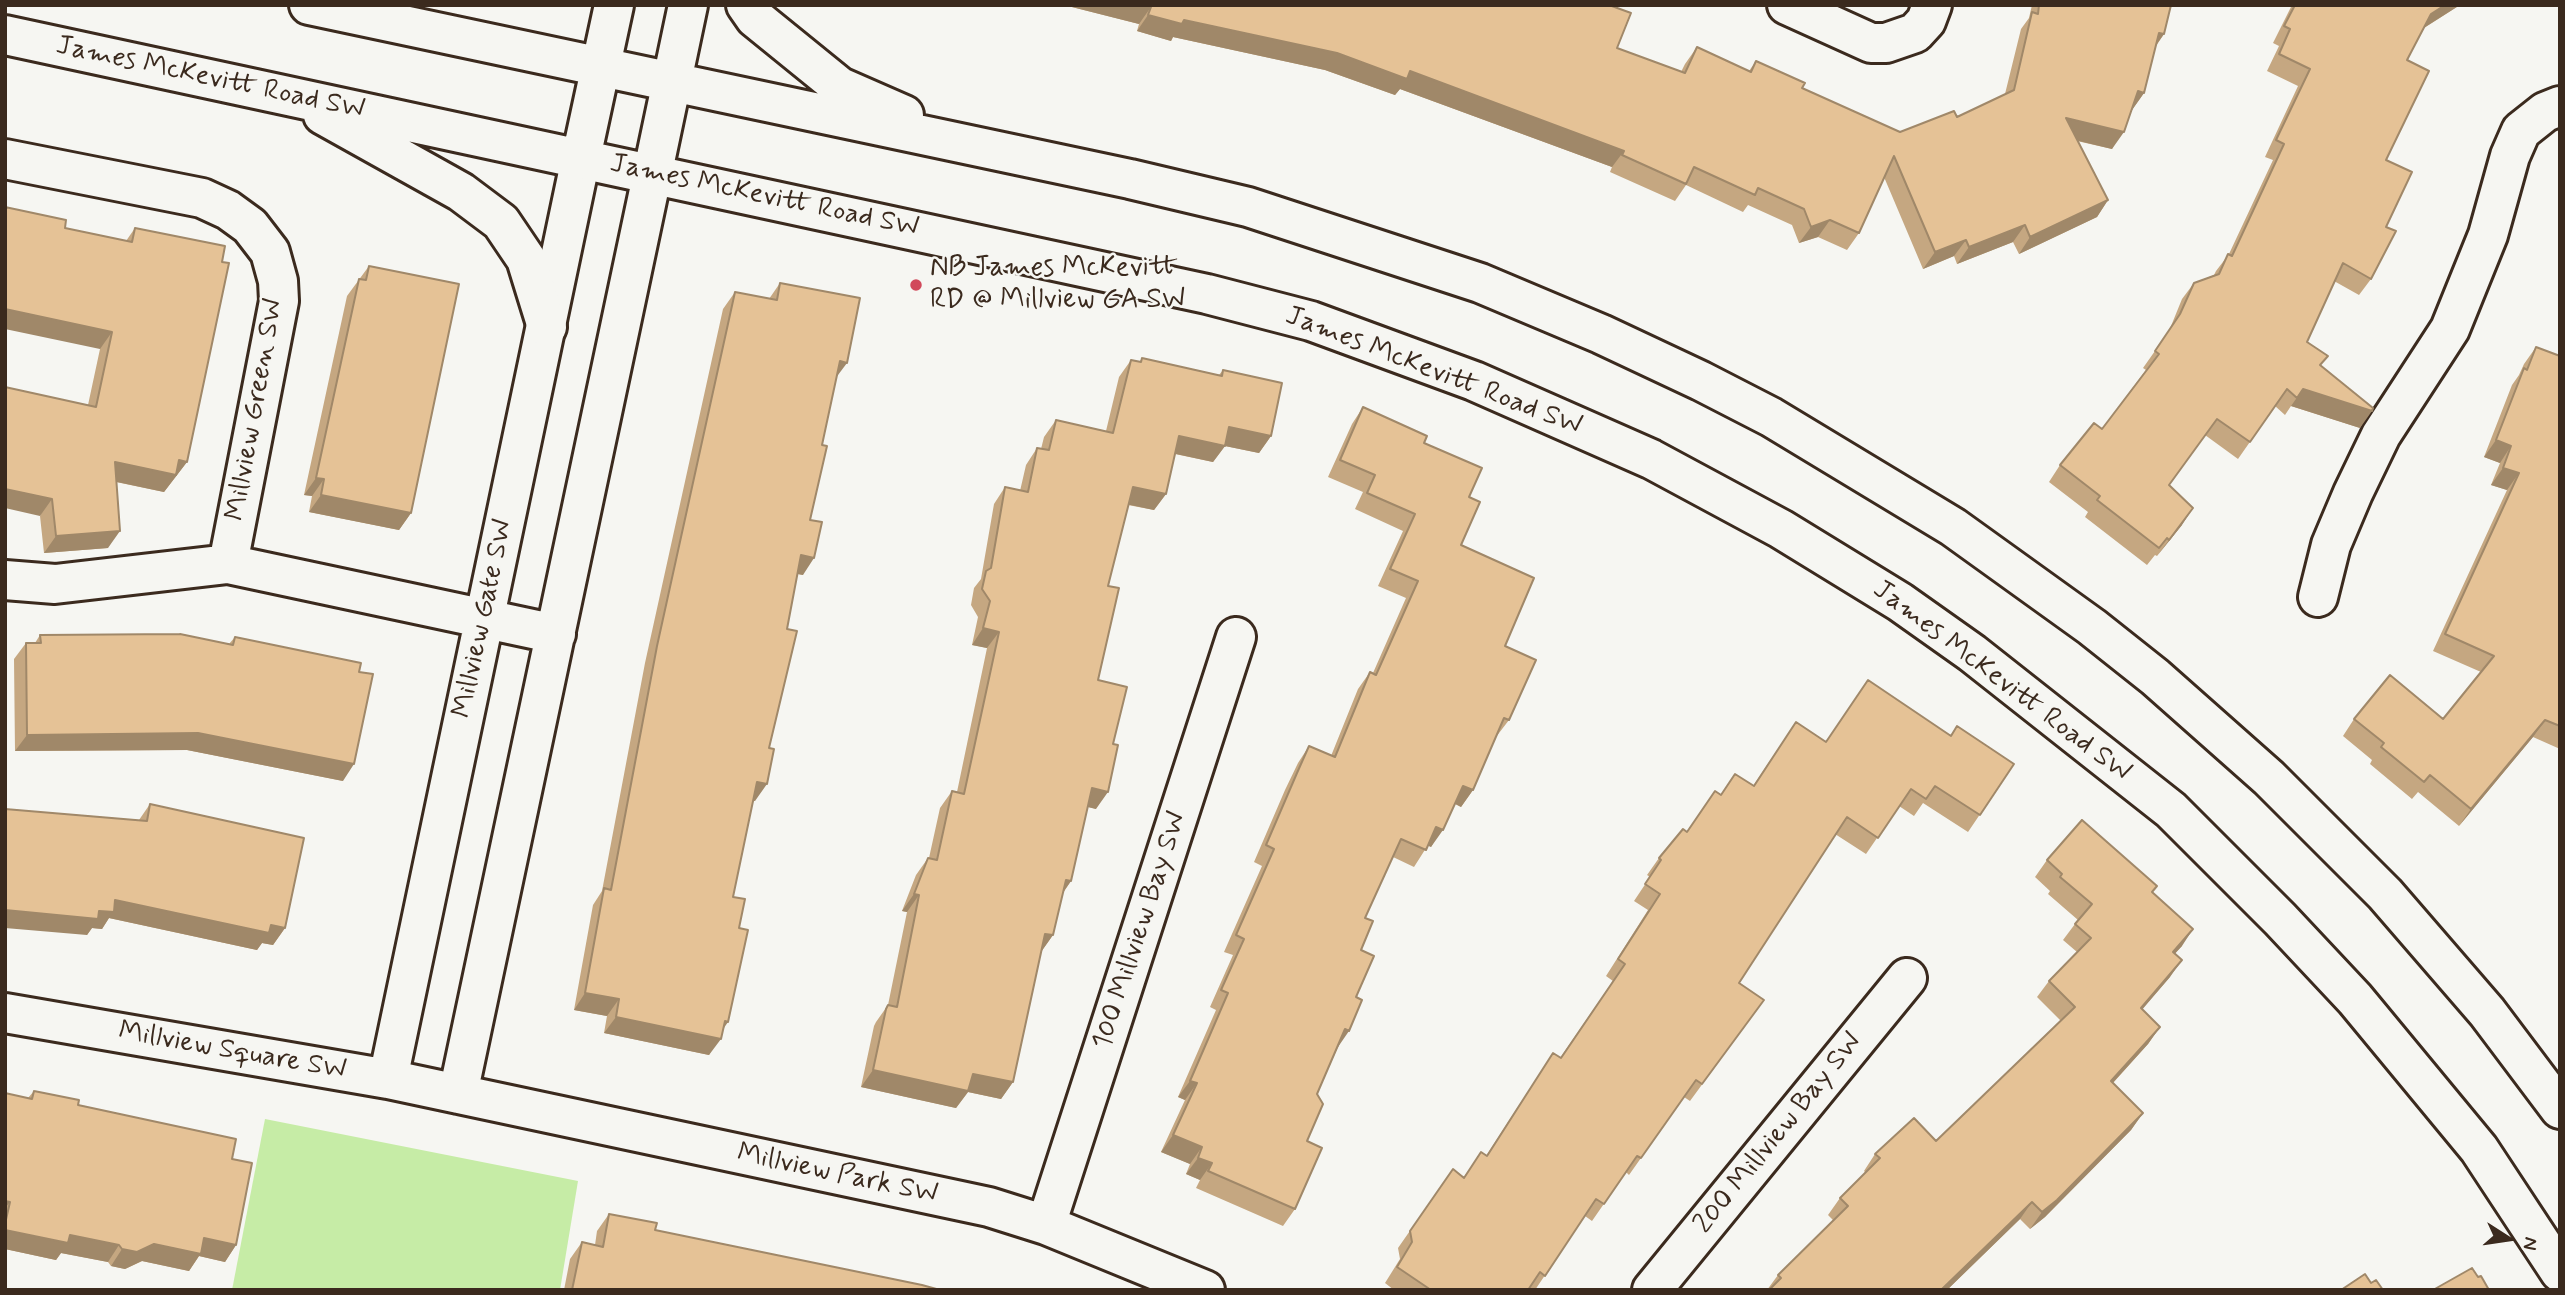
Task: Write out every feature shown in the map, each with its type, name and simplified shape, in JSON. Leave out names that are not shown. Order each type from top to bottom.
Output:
[{"type":"main road","points":[[309,5],[1130,179],[1248,207],[1480,283],[1601,334],[1701,381],[1771,417],[1952,527],[2092,627],[2155,677],[2269,778],[2385,894],[2487,1012],[2560,1109]]},
{"type":"main road","name":"Millview Gate SW","points":[[388,1079],[614,5]]},
{"type":"main road","points":[[458,1094],[688,5]]},
{"type":"main road","points":[[746,5],[755,18],[840,87],[986,150]]},
{"type":"main road","points":[[1787,5],[1871,43],[1886,43],[1915,33],[1926,22],[1932,5]]},
{"type":"main road","name":"James McKevitt Road SW","points":[[5,35],[581,158],[652,176],[714,186],[1069,263],[1311,321],[1549,412],[1651,458],[1781,529],[1900,603],[1972,653],[2171,810],[2280,919],[2371,1018],[2479,1149],[2560,1272]]},
{"type":"main road","points":[[288,95],[461,192],[501,222],[526,259],[547,327]]},
{"type":"main road","points":[[2318,597],[2331,545],[2381,435],[2450,329],[2488,235],[2510,156],[2521,131],[2545,112],[2560,106]]},
{"type":"main road","name":"Millview Green SW","points":[[5,159],[202,198],[228,210],[250,226],[270,252],[278,281],[279,302],[228,564]]},
{"type":"main road","points":[[5,580],[54,584],[228,564],[556,634]]},
{"type":"main road","name":"100 Millview Bay SW","points":[[1046,1225],[1236,637]]},
{"type":"main road","name":"200 Millview Bay SW","points":[[1652,1290],[1907,978]]},
{"type":"main road","name":"Millview Square SW","points":[[5,1013],[388,1079],[458,1094]]},
{"type":"main road","name":"Millview Park SW","points":[[458,1094],[989,1207],[1046,1225],[1205,1290]]},
{"type":"green space","points":[[265,1119],[578,1181],[560,1290],[232,1290]]},
{"type":"building","points":[[1145,5],[1609,5],[1631,13],[1617,48],[1685,73],[1697,47],[1751,72],[1756,61],[1805,83],[1802,88],[1900,132],[1954,111],[1957,117],[2014,90],[2032,12],[2038,14],[2039,5],[2171,5],[2164,34],[2159,33],[2144,93],[2138,91],[2124,132],[2066,118],[2108,200],[2030,237],[2025,225],[1969,247],[1966,240],[1935,252],[1894,156],[1859,233],[1830,220],[1811,227],[1804,209],[1758,188],[1755,195],[1694,167],[1686,184],[1622,155],[1624,151],[1410,71],[1407,79],[1337,53],[1184,20],[1182,24],[1148,15],[1151,7]]},
{"type":"building","points":[[2295,5],[2445,5],[2431,14],[2407,60],[2429,71],[2386,160],[2412,172],[2386,227],[2396,231],[2371,279],[2343,263],[2307,342],[2328,356],[2320,365],[2373,408],[2372,411],[2303,389],[2297,398],[2287,389],[2250,442],[2217,419],[2169,485],[2193,508],[2169,540],[2167,538],[2159,548],[2097,500],[2100,496],[2060,465],[2094,423],[2102,429],[2159,354],[2155,351],[2180,314],[2194,283],[2219,274],[2228,254],[2232,256],[2284,144],[2276,140],[2310,69],[2279,54],[2290,29],[2284,26]]},
{"type":"building","points":[[5,207],[66,220],[65,228],[132,242],[135,228],[225,246],[222,262],[229,263],[187,462],[179,460],[176,475],[115,462],[120,531],[56,536],[52,499],[5,489],[5,387],[96,407],[112,332],[5,309]]},
{"type":"building","points":[[369,266],[459,284],[411,513],[321,495],[324,479],[316,478],[359,279],[366,280]]},
{"type":"building","points":[[780,283],[860,298],[847,363],[840,361],[822,445],[827,446],[810,520],[822,522],[814,558],[801,555],[787,629],[797,631],[769,748],[774,749],[767,784],[757,782],[733,897],[745,899],[739,928],[748,930],[728,1022],[725,1021],[721,1039],[616,1017],[619,999],[585,993],[604,888],[611,890],[657,646],[735,292],[777,300]]},
{"type":"building","points":[[2536,347],[2560,356],[2560,726],[2545,720],[2471,809],[2430,775],[2424,782],[2381,747],[2384,743],[2354,719],[2390,675],[2443,719],[2494,656],[2445,634],[2519,473],[2503,468],[2511,446],[2496,440],[2524,368],[2527,370]]},
{"type":"building","points":[[1142,358],[1222,376],[1223,370],[1282,383],[1271,436],[1229,427],[1225,446],[1179,436],[1166,494],[1133,487],[1108,586],[1119,588],[1098,680],[1127,687],[1113,744],[1118,745],[1108,792],[1092,788],[1071,881],[1066,880],[1053,935],[1045,934],[1013,1082],[973,1074],[968,1091],[873,1070],[886,1009],[888,1005],[897,1007],[919,895],[914,894],[928,858],[937,860],[952,791],[964,794],[999,632],[983,628],[990,601],[982,589],[986,571],[991,568],[1005,487],[1028,492],[1037,448],[1049,450],[1056,420],[1113,433],[1131,360],[1141,362]]},
{"type":"building","points":[[1363,407],[1427,436],[1424,443],[1482,468],[1469,497],[1480,502],[1461,545],[1534,578],[1505,646],[1536,660],[1509,720],[1504,718],[1473,790],[1463,786],[1443,830],[1436,827],[1426,850],[1401,839],[1365,918],[1373,921],[1361,950],[1374,956],[1356,997],[1362,1000],[1349,1031],[1345,1029],[1317,1094],[1323,1104],[1307,1141],[1322,1148],[1295,1209],[1208,1171],[1212,1163],[1198,1158],[1202,1147],[1173,1135],[1197,1083],[1190,1081],[1228,993],[1221,990],[1244,939],[1236,935],[1274,849],[1266,845],[1297,773],[1309,746],[1335,757],[1370,672],[1376,675],[1418,581],[1390,569],[1415,514],[1367,493],[1375,475],[1340,460]]},
{"type":"building","points":[[180,634],[233,645],[235,637],[361,663],[359,672],[373,674],[354,764],[198,733],[27,735],[26,643],[41,643],[40,635]]},
{"type":"building","points":[[1868,680],[1951,736],[1957,726],[2014,764],[1980,815],[1935,786],[1926,799],[1911,789],[1878,838],[1847,817],[1739,983],[1764,1000],[1702,1084],[1696,1080],[1641,1158],[1637,1156],[1604,1204],[1596,1199],[1545,1276],[1540,1272],[1528,1290],[1431,1290],[1397,1267],[1412,1242],[1410,1231],[1453,1169],[1464,1178],[1481,1152],[1487,1156],[1553,1053],[1561,1058],[1625,964],[1618,959],[1660,894],[1645,884],[1661,860],[1659,858],[1683,829],[1687,832],[1715,791],[1721,795],[1735,774],[1754,786],[1796,722],[1826,742]]},
{"type":"building","points":[[150,804],[304,838],[285,928],[271,925],[269,933],[115,900],[114,912],[99,911],[98,919],[5,910],[5,809],[147,821]]},
{"type":"building","points":[[2082,820],[2157,886],[2152,892],[2193,929],[2173,952],[2182,960],[2141,1008],[2160,1027],[2111,1081],[2143,1113],[2057,1200],[2042,1212],[2032,1202],[1941,1290],[1769,1290],[1781,1278],[1778,1275],[1848,1206],[1840,1198],[1880,1158],[1875,1154],[1914,1118],[1936,1141],[2075,1007],[2049,981],[2091,938],[2075,924],[2092,904],[2060,877],[2062,874],[2047,860]]},
{"type":"building","points":[[34,1091],[79,1100],[78,1105],[236,1139],[232,1159],[252,1163],[236,1245],[204,1238],[201,1254],[154,1244],[137,1252],[122,1249],[119,1245],[70,1235],[68,1243],[5,1230],[10,1202],[5,1201],[5,1093],[32,1099]]},
{"type":"building","points":[[609,1214],[657,1223],[655,1230],[940,1290],[572,1290],[582,1242],[603,1247]]},
{"type":"building","points":[[2472,1268],[2478,1277],[2481,1276],[2489,1290],[2433,1290]]},
{"type":"building","points":[[2365,1274],[2371,1283],[2376,1280],[2383,1290],[2341,1290]]},
{"type":"place","name":"NB James McKevitt RD @ Millview GA SW","points":[[916,285]]}]
